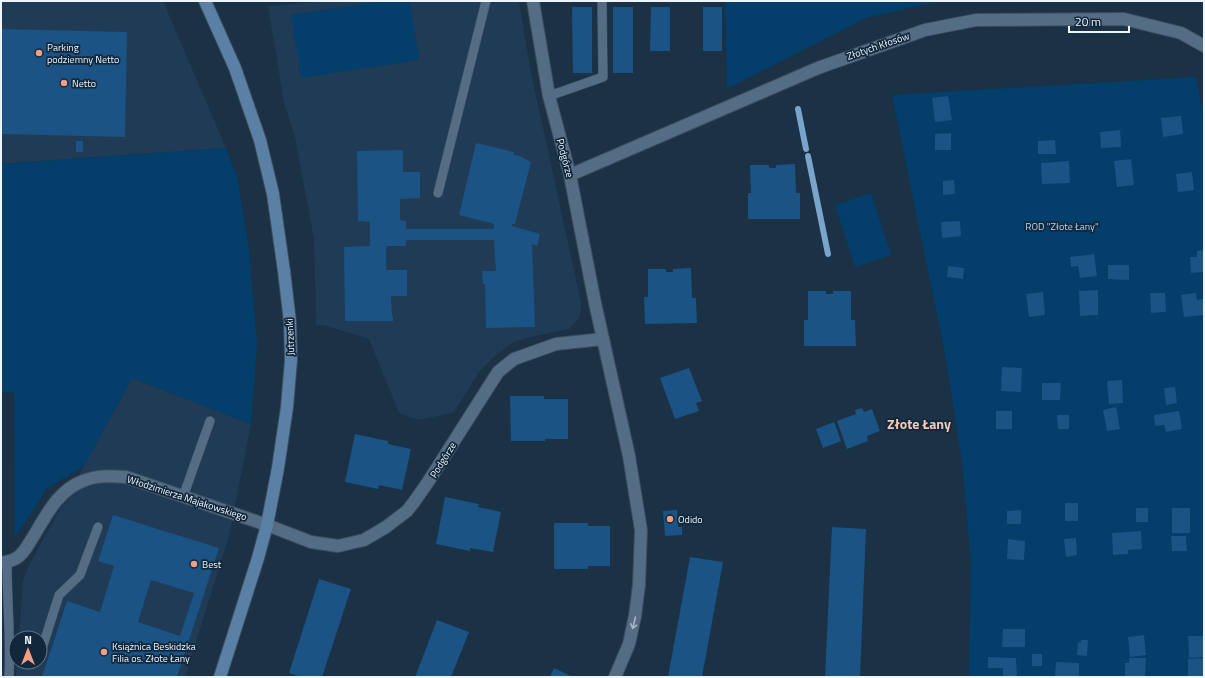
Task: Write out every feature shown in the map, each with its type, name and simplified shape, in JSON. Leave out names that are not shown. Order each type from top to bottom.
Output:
[{"type":"street","name":"Jutrzenki","points":[[205,1],[235,68],[260,140],[273,194],[290,322],[291,360],[284,430],[267,525],[220,677]]},
{"type":"street","name":"Podgórze","points":[[533,1],[549,96],[570,176],[603,339],[629,456],[641,530],[636,616],[629,644],[615,677]]},
{"type":"street","name":"Złotych Kłosów","points":[[570,176],[818,68],[925,30],[976,20],[1124,19],[1181,33],[1204,46]]},
{"type":"street","name":"Podgórze","points":[[267,525],[311,542],[338,546],[364,540],[386,527],[407,511],[442,460],[498,372],[514,359],[556,344],[603,339]]},
{"type":"street","name":"Włodzimierza Majakowskiego","points":[[4,562],[19,557],[28,546],[52,506],[66,491],[83,481],[106,476],[126,477],[267,525]]},
{"type":"lane","points":[[438,193],[486,1]]},
{"type":"lane","points":[[549,96],[603,77],[602,2]]},
{"type":"lane","points":[[183,497],[210,421]]},
{"type":"lane","points":[[48,630],[59,595],[80,575],[98,526]]},
{"type":"lane","points":[[4,562],[11,630]]},
{"type":"shaded area","points":[[1,1],[163,1],[226,148],[1,164]]},
{"type":"shaded area","points":[[329,1],[519,1],[530,68],[581,302],[581,310],[579,318],[568,329],[514,342],[497,354],[480,371],[453,413],[418,420],[399,413],[369,339],[323,325],[316,325],[314,240],[295,137],[284,103],[268,6]]},
{"type":"shaded area","points":[[132,378],[251,424],[229,536],[185,677],[16,677],[16,670],[48,670],[48,630],[20,630],[23,580],[27,569]]},
{"type":"green space","points":[[381,1],[410,1],[419,60],[301,78],[291,15]]},
{"type":"green space","points":[[725,1],[940,1],[866,18],[727,89]]},
{"type":"green space","name":"ROD \"Złote Łany\"","points":[[1196,77],[1204,118],[1204,677],[969,677],[971,563],[962,461],[945,354],[892,95]]},
{"type":"green space","points":[[226,148],[238,180],[249,250],[257,343],[251,424],[132,378],[84,466],[46,489],[15,537],[14,393],[1,392],[1,164]]},
{"type":"green space","points":[[871,193],[891,255],[855,267],[835,205]]},
{"type":"building","points":[[572,7],[592,7],[592,73],[573,73]]},
{"type":"building","points":[[613,7],[633,7],[633,73],[613,73]]},
{"type":"building","points":[[651,7],[670,7],[670,51],[650,51]]},
{"type":"building","points":[[703,7],[722,7],[722,51],[703,51]]},
{"type":"building","name":"Netto","points":[[1,29],[127,32],[125,137],[1,134]]},
{"type":"building","points":[[948,96],[952,120],[935,122],[932,98]]},
{"type":"building","points":[[1181,116],[1183,134],[1163,137],[1161,118]]},
{"type":"building","points":[[1120,130],[1121,147],[1101,148],[1100,132]]},
{"type":"building","points":[[951,133],[951,150],[935,150],[935,134]]},
{"type":"building","points":[[1055,140],[1056,154],[1038,154],[1038,141]]},
{"type":"building","points":[[76,141],[83,141],[83,152],[76,152]]},
{"type":"building","points":[[476,143],[514,152],[514,155],[520,156],[531,162],[515,224],[512,224],[512,226],[540,234],[537,246],[532,244],[535,327],[486,328],[485,284],[483,284],[482,271],[496,271],[494,240],[406,240],[406,246],[386,246],[386,270],[407,270],[407,296],[391,296],[393,321],[345,321],[344,247],[370,246],[370,222],[358,221],[357,151],[403,150],[403,172],[420,172],[420,198],[400,199],[400,220],[406,221],[406,229],[494,229],[494,224],[459,215]]},
{"type":"building","points":[[1131,159],[1134,185],[1117,187],[1114,161]]},
{"type":"building","points":[[1069,161],[1070,183],[1042,184],[1041,163]]},
{"type":"building","points":[[795,164],[796,193],[800,193],[800,219],[748,219],[748,193],[751,193],[750,165],[769,165],[769,168],[776,168],[776,165]]},
{"type":"building","points":[[1192,172],[1194,190],[1178,192],[1176,174]]},
{"type":"building","points":[[954,180],[955,194],[943,195],[943,181]]},
{"type":"building","points":[[960,221],[961,236],[942,238],[941,222]]},
{"type":"building","points":[[1204,250],[1204,272],[1191,273],[1190,257],[1197,257],[1197,251]]},
{"type":"building","points":[[1094,254],[1097,276],[1080,278],[1078,266],[1071,267],[1070,257]]},
{"type":"building","points":[[1108,265],[1129,265],[1129,280],[1108,279]]},
{"type":"building","points":[[948,266],[964,268],[963,279],[947,277]]},
{"type":"building","points":[[691,268],[692,298],[696,298],[697,323],[645,324],[644,297],[648,297],[648,269],[666,269],[666,272],[673,272],[673,269]]},
{"type":"building","points":[[1098,290],[1098,315],[1080,316],[1079,291]]},
{"type":"building","points":[[808,291],[826,291],[826,294],[833,294],[833,291],[851,291],[851,320],[855,320],[856,346],[804,346],[804,320],[808,320]]},
{"type":"building","points":[[1043,292],[1045,315],[1029,317],[1026,294]]},
{"type":"building","points":[[1150,293],[1165,293],[1166,312],[1151,313]]},
{"type":"building","points":[[1196,293],[1197,300],[1203,299],[1204,315],[1184,317],[1181,295]]},
{"type":"building","points":[[1002,367],[1022,368],[1021,392],[1001,391]]},
{"type":"building","points":[[689,368],[702,401],[696,403],[699,411],[675,419],[660,378]]},
{"type":"building","points":[[1122,380],[1123,403],[1109,404],[1107,381]]},
{"type":"building","points":[[1042,383],[1061,383],[1060,400],[1042,400]]},
{"type":"building","points":[[1175,387],[1177,403],[1166,405],[1164,388]]},
{"type":"building","points":[[510,396],[544,396],[544,399],[568,399],[568,439],[511,441]]},
{"type":"building","points":[[1116,407],[1120,429],[1107,431],[1103,410]]},
{"type":"building","points":[[862,408],[864,412],[872,409],[880,431],[867,436],[868,441],[847,449],[837,421],[856,414],[855,410]]},
{"type":"building","points":[[996,411],[1012,411],[1012,429],[996,429]]},
{"type":"building","points":[[1179,411],[1182,429],[1166,432],[1164,425],[1155,426],[1154,415]]},
{"type":"building","points":[[1057,415],[1069,415],[1069,429],[1058,429]]},
{"type":"building","points":[[834,422],[841,441],[823,448],[816,429]]},
{"type":"building","points":[[355,434],[388,441],[388,444],[411,449],[402,490],[379,485],[378,489],[345,482]]},
{"type":"building","points":[[445,497],[479,504],[478,507],[501,512],[493,552],[470,548],[470,551],[436,544]]},
{"type":"building","points":[[1065,503],[1078,503],[1078,521],[1065,521]]},
{"type":"building","points":[[1136,508],[1148,508],[1148,522],[1136,522]]},
{"type":"building","points":[[1172,508],[1190,508],[1190,533],[1172,533]]},
{"type":"building","name":"Odido","points":[[677,510],[678,527],[682,527],[682,535],[665,536],[663,511]]},
{"type":"building","points":[[1021,510],[1021,524],[1007,524],[1007,511]]},
{"type":"building","points":[[113,515],[219,548],[177,677],[42,677],[44,670],[48,670],[48,659],[67,601],[100,612],[114,566],[98,561]],"holes":[[[151,580],[194,593],[180,636],[138,622]]]},
{"type":"building","points":[[554,523],[588,523],[588,526],[610,526],[610,566],[588,566],[588,569],[554,569]]},
{"type":"building","points":[[832,527],[866,529],[860,677],[825,677]]},
{"type":"building","points":[[1141,531],[1142,549],[1128,550],[1128,554],[1113,555],[1112,533]]},
{"type":"building","points":[[1171,536],[1186,536],[1187,551],[1172,551]]},
{"type":"building","points":[[1076,538],[1077,555],[1066,557],[1064,539]]},
{"type":"building","points":[[1008,539],[1025,541],[1024,560],[1007,559]]},
{"type":"building","points":[[690,557],[723,562],[702,677],[668,677]]},
{"type":"building","points":[[319,579],[351,589],[322,677],[301,677],[289,673]]},
{"type":"building","points":[[437,620],[469,632],[451,677],[415,677]]},
{"type":"building","points":[[1003,629],[1025,629],[1025,647],[1002,647]]},
{"type":"building","points":[[1144,635],[1146,655],[1130,657],[1128,637]]},
{"type":"building","points":[[1188,636],[1204,636],[1204,657],[1189,658]]},
{"type":"building","points":[[1081,640],[1088,640],[1087,656],[1077,655],[1078,642],[1081,643]]},
{"type":"building","points":[[1032,654],[1042,654],[1042,666],[1032,666]]},
{"type":"building","points":[[988,657],[1016,658],[1017,676],[1003,676],[1003,668],[988,668]]},
{"type":"building","points":[[1129,658],[1146,658],[1145,677],[1125,677],[1125,663],[1129,663]]},
{"type":"building","points":[[1204,658],[1204,677],[1188,677],[1188,659]]},
{"type":"building","points":[[1056,662],[1079,663],[1079,677],[1055,677]]},
{"type":"building","points":[[554,668],[573,677],[550,677]]},
{"type":"waterway","points":[[798,109],[806,149]]},
{"type":"waterway","points":[[808,156],[828,254]]},
{"type":"place","name":"Parking podziemny Netto","points":[[39,53]]},
{"type":"place","name":"Netto","points":[[64,83]]},
{"type":"place","name":"Odido","points":[[670,519]]},
{"type":"place","name":"Best","points":[[194,564]]},
{"type":"place","name":"Książnica Beskidzka Filia os. Złote Łany","points":[[104,652]]},
{"type":"district","name":"Złote Łany","points":[[919,423]]}]
